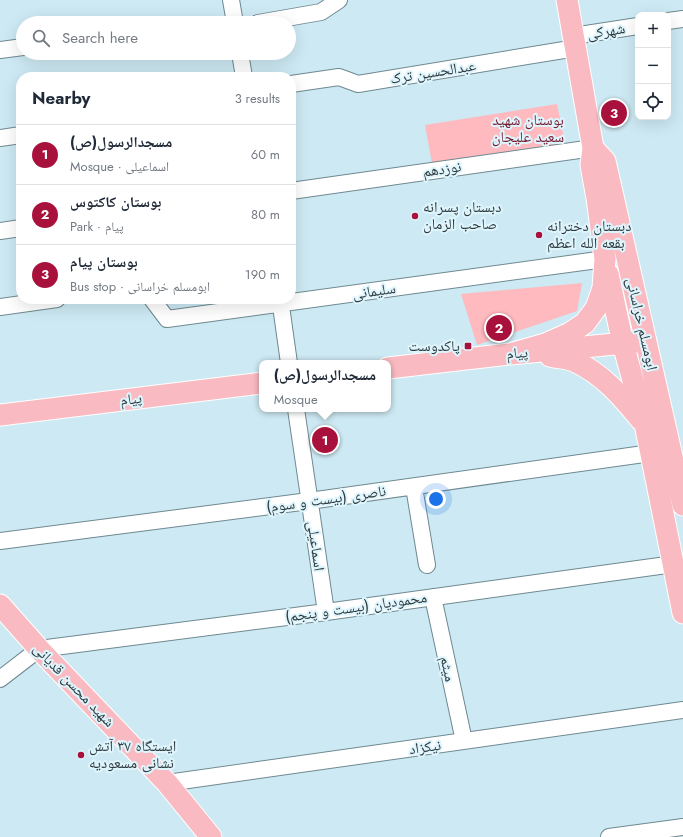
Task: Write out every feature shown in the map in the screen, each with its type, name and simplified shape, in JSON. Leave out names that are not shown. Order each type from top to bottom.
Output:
[{"type":"main road","name":"ابومسلم خراسانی","points":[[567,0],[593,148],[591,165],[605,259],[623,344],[645,424],[660,452],[683,505]]},
{"type":"main road","name":"ابومسلم خراسانی","points":[[593,148],[605,161],[646,341],[674,564],[683,613]]},
{"type":"main road","points":[[510,354],[544,344],[570,333],[586,323],[596,308],[603,288],[605,259]]},
{"type":"main road","name":"پیام","points":[[391,368],[510,354],[646,341]]},
{"type":"main road","points":[[510,354],[546,355],[573,360],[598,375],[610,385],[645,424]]},
{"type":"main road","name":"پیام","points":[[0,414],[259,383]]},
{"type":"main road","name":"شهید محسن قدیانی","points":[[0,605],[39,649],[168,783],[211,837]]},
{"type":"street","points":[[231,0],[234,16]]},
{"type":"street","points":[[296,16],[321,12],[339,0]]},
{"type":"street","points":[[671,21],[683,19]]},
{"type":"street","name":"شهرکی","points":[[575,42],[635,27]]},
{"type":"street","name":"عبدالحسین ترک","points":[[296,83],[339,77],[358,84],[575,42]]},
{"type":"street","points":[[0,50],[16,48]]},
{"type":"street","points":[[241,60],[243,72]]},
{"type":"street","points":[[0,138],[16,136]]},
{"type":"street","name":"نوزدهم","points":[[296,189],[593,148]]},
{"type":"street","points":[[0,231],[16,229]]},
{"type":"street","name":"سلیمانی","points":[[296,299],[605,259]]},
{"type":"street","points":[[0,307],[21,304]]},
{"type":"street","name":"سلیمانی","points":[[156,304],[168,319],[261,304]]},
{"type":"street","points":[[280,304],[289,360]]},
{"type":"street","name":"اسماعیلی","points":[[296,412],[326,612]]},
{"type":"street","name":"ناصری (بیست و سوم)","points":[[0,541],[414,487],[660,452]]},
{"type":"street","points":[[414,487],[427,565]]},
{"type":"street","name":"محمودیان (بیست و پنجم)","points":[[39,649],[326,612],[674,564]]},
{"type":"street","name":"میثم","points":[[433,597],[464,741]]},
{"type":"street","points":[[0,679],[39,649]]},
{"type":"street","name":"نیکزاد","points":[[168,783],[683,710]]},
{"type":"street","points":[[609,837],[683,827]]},
{"type":"green space","name":"بوستان شهید سعید علیجان","points":[[557,104],[565,143],[432,163],[425,125]]},
{"type":"green space","points":[[582,283],[577,311],[477,345],[461,294]]},
{"type":"place","name":"بوستان پیام","points":[[614,113]]},
{"type":"place","name":"دبستان پسرانه صاحب الزمان","points":[[415,216]]},
{"type":"place","name":"دبستان دخترانه بقعه الله اعظم","points":[[539,235]]},
{"type":"place","name":"بوستان کاکتوس","points":[[499,328]]},
{"type":"place","name":"پاکدوست","points":[[468,346]]},
{"type":"place","name":"مسجدالرسول(ص)","points":[[325,440]]},
{"type":"place","name":"ایستگاه ۳۷ آتش نشانی مسعودیه","points":[[81,755]]}]
